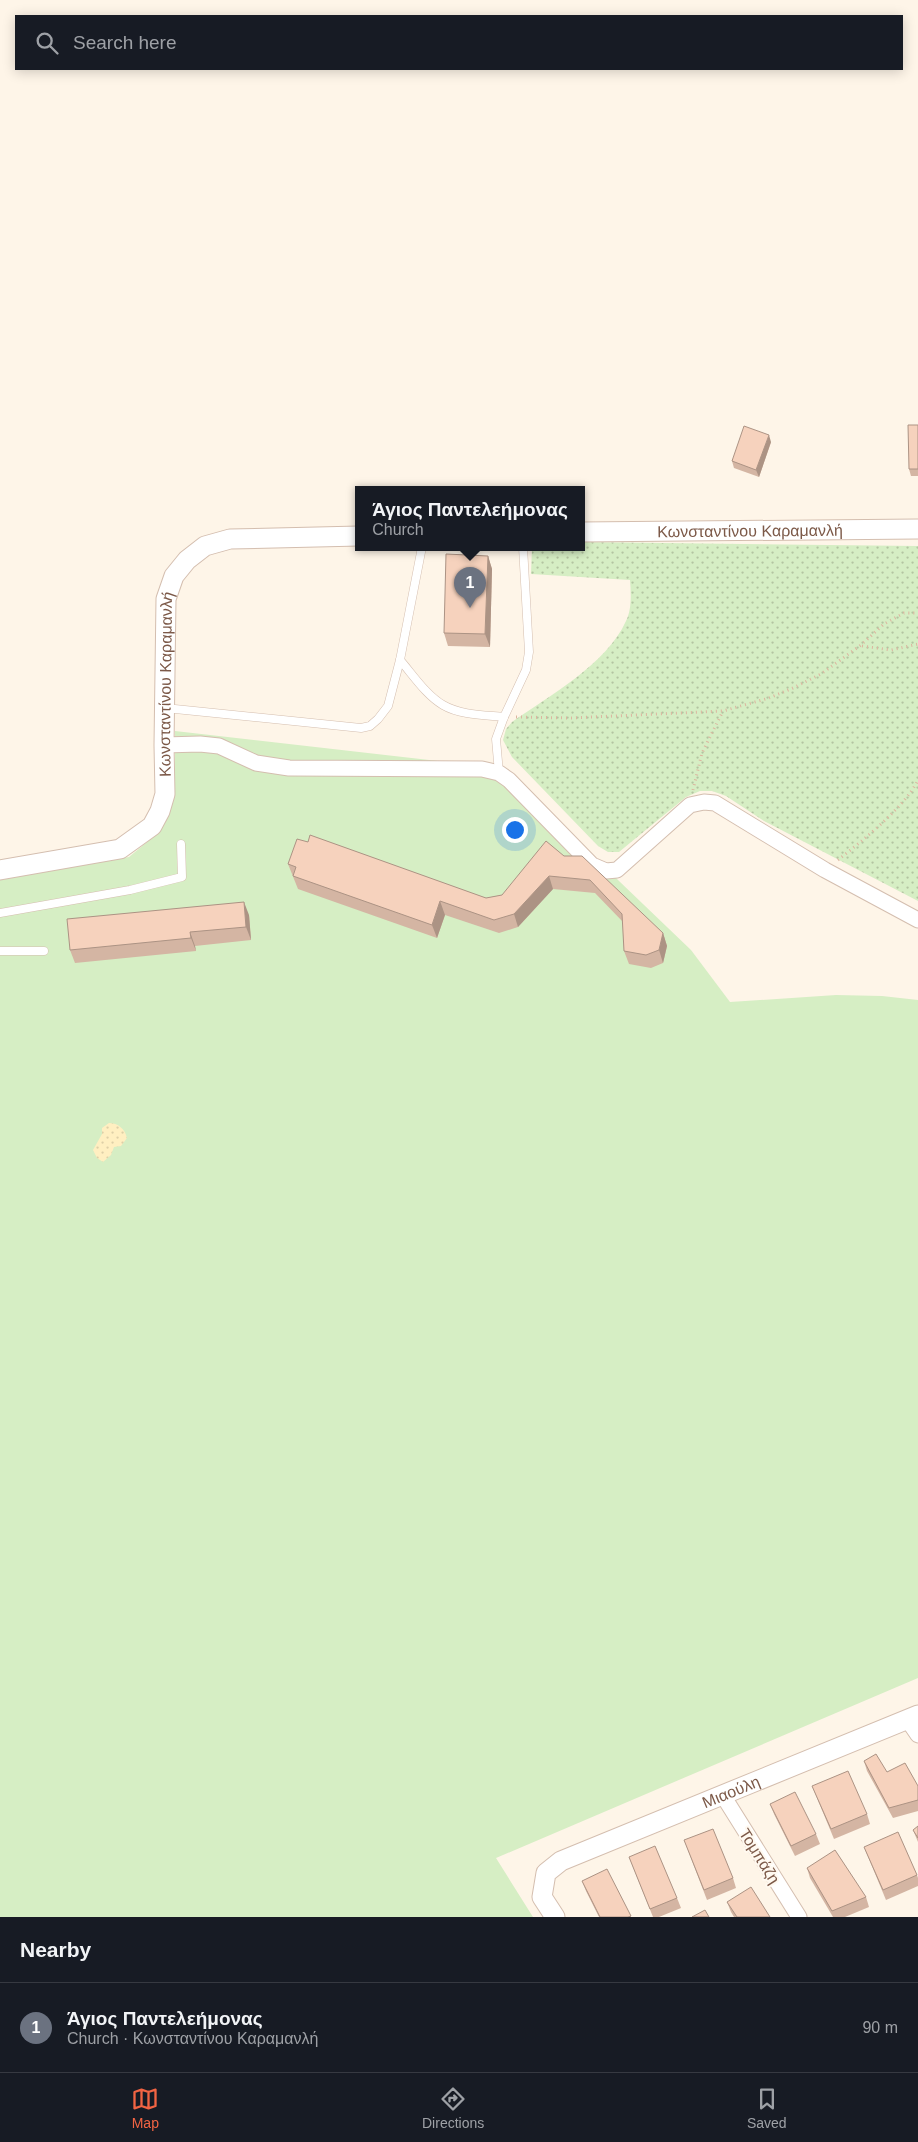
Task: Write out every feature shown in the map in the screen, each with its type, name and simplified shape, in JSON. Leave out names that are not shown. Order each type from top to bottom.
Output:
[{"type":"street","name":"Κωνσταντίνου Καραμανλή","points":[[585,532],[918,529]]},
{"type":"street","name":"Κωνσταντίνου Καραμανλή","points":[[0,870],[120,849],[152,826],[160,811],[165,794],[166,599],[174,576],[187,560],[206,546],[230,540],[355,536]]},
{"type":"street","points":[[164,745],[200,744],[219,746],[256,763],[289,768],[482,769],[498,773],[509,780],[592,865],[606,871],[617,870],[690,806],[704,802],[715,803],[825,870],[918,920]]},
{"type":"street","points":[[912,1717],[918,1735]]},
{"type":"street","name":"Μιαούλη","points":[[555,1917],[542,1897],[546,1873],[561,1861],[912,1717]]},
{"type":"street","name":"Τομπάζη","points":[[722,1794],[799,1917]]},
{"type":"lane","points":[[164,708],[361,728],[374,723],[388,706],[400,660],[421,551]]},
{"type":"lane","points":[[498,773],[496,739],[526,670],[529,652],[523,551]]},
{"type":"lane","points":[[400,660],[426,691],[443,705],[461,712],[504,717]]},
{"type":"lane","points":[[0,913],[130,890],[182,877],[181,844]]},
{"type":"lane","points":[[0,951],[44,951]]},
{"type":"path","points":[[504,717],[572,718],[723,710],[769,698],[793,688],[821,674],[861,646],[884,624],[904,613],[918,613]]},
{"type":"path","points":[[861,646],[891,650],[918,644]]},
{"type":"path","points":[[690,806],[702,753],[723,710]]},
{"type":"path","points":[[825,870],[894,811],[907,797],[918,780]]},
{"type":"green space","points":[[585,542],[918,546],[918,901],[764,821],[726,796],[712,791],[700,791],[686,797],[619,852],[608,852],[598,846],[512,757],[503,740],[506,729],[512,722],[576,678],[617,637],[628,616],[631,601],[630,580],[531,574],[532,551],[585,551]]},
{"type":"green space","points":[[175,731],[508,769],[619,881],[691,950],[730,1002],[836,995],[882,996],[918,1000],[918,1678],[496,1858],[533,1917],[0,1917],[0,880],[129,857],[158,833],[175,785]]},
{"type":"sand","points":[[109,1123],[121,1127],[127,1138],[121,1146],[114,1147],[111,1155],[103,1162],[97,1158],[93,1150],[102,1134],[102,1128]]},
{"type":"building","points":[[908,425],[918,425],[918,469],[909,469]]},
{"type":"building","points":[[744,426],[769,435],[756,470],[732,461]]},
{"type":"building","points":[[446,554],[488,556],[485,634],[444,633]]},
{"type":"building","points":[[310,835],[486,898],[502,895],[546,841],[564,856],[582,856],[663,933],[659,950],[646,955],[624,951],[622,914],[590,880],[549,876],[514,914],[494,920],[440,901],[432,925],[293,876],[296,867],[288,864],[297,839],[308,842]]},
{"type":"building","points":[[244,902],[246,927],[190,932],[191,938],[70,950],[67,919]]},
{"type":"building","points":[[876,1754],[887,1772],[905,1763],[918,1786],[918,1800],[889,1808],[864,1761]]},
{"type":"building","points":[[848,1771],[867,1814],[831,1829],[812,1786]]},
{"type":"building","points":[[795,1792],[816,1834],[791,1846],[770,1804]]},
{"type":"building","points":[[918,1826],[918,1838],[913,1830]]},
{"type":"building","points":[[713,1829],[733,1878],[704,1890],[684,1840]]},
{"type":"building","points":[[898,1832],[917,1875],[883,1890],[864,1847]]},
{"type":"building","points":[[655,1846],[677,1898],[650,1909],[629,1857]]},
{"type":"building","points":[[835,1850],[866,1897],[832,1911],[807,1868]]},
{"type":"building","points":[[607,1869],[631,1916],[600,1917],[582,1881]]},
{"type":"building","points":[[751,1887],[770,1917],[737,1917],[727,1902]]},
{"type":"building","points":[[705,1910],[709,1917],[692,1917]]},
{"type":"place","name":"Άγιος Παντελεήμονας","points":[[470,608]]}]
